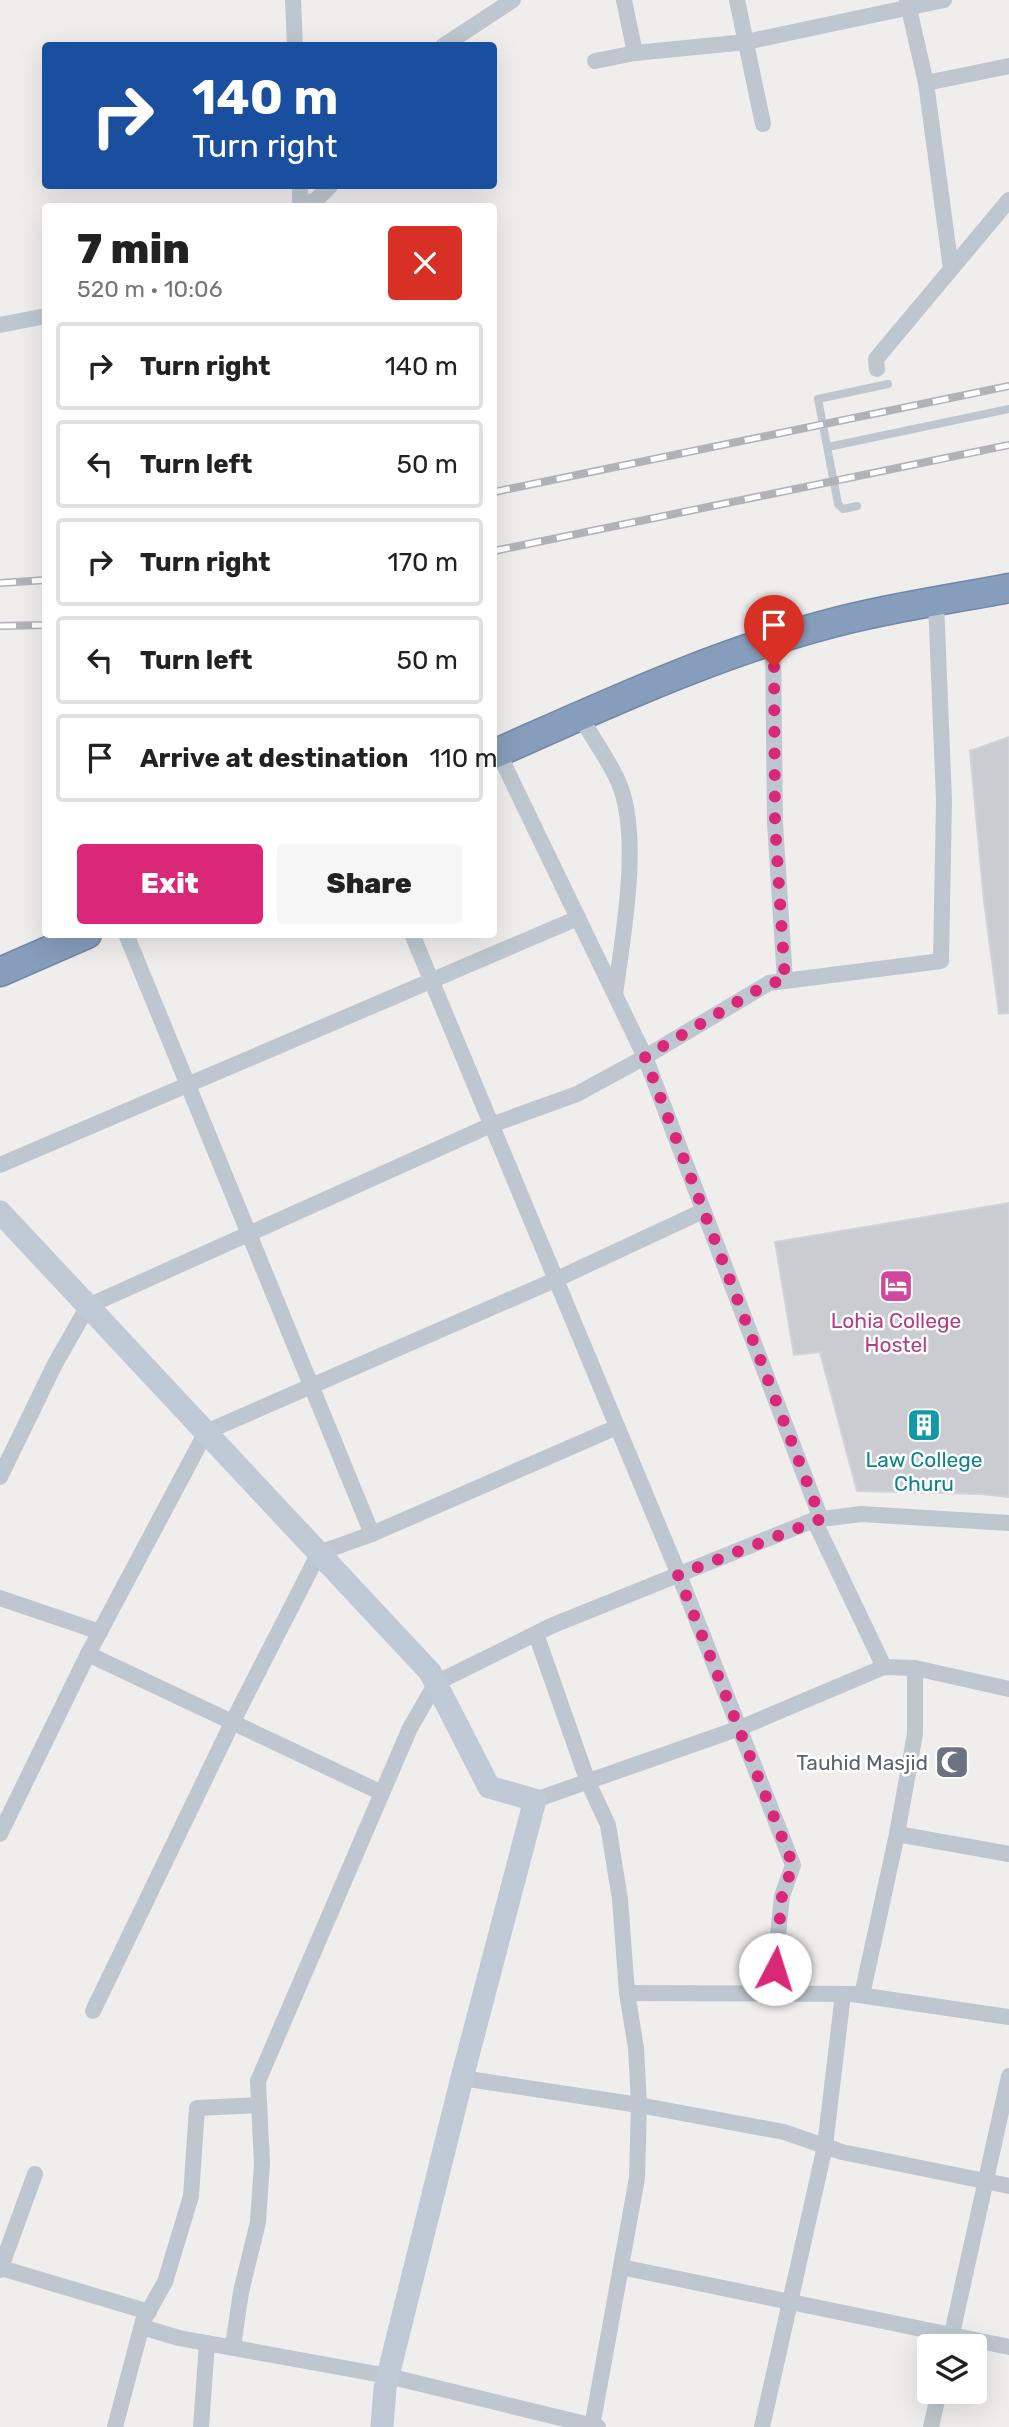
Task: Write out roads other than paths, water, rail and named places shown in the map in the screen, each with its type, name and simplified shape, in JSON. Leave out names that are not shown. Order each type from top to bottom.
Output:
[{"type":"highway","points":[[497,753],[732,654],[837,622],[1009,588]]},
{"type":"highway","points":[[0,972],[78,938]]},
{"type":"street","points":[[293,0],[295,42]]},
{"type":"street","points":[[449,42],[513,0]]},
{"type":"street","points":[[624,0],[635,53]]},
{"type":"street","points":[[737,0],[763,124]]},
{"type":"street","points":[[595,61],[635,53],[746,42],[908,4],[944,0]]},
{"type":"street","points":[[908,4],[926,83],[951,269]]},
{"type":"street","points":[[926,83],[1009,66]]},
{"type":"street","points":[[308,203],[316,200],[327,189]]},
{"type":"street","points":[[877,369],[876,359],[1009,200]]},
{"type":"street","points":[[0,326],[42,317]]},
{"type":"street","points":[[0,1477],[55,1364],[88,1306],[491,1125],[577,1094],[769,983],[941,961],[944,800],[936,602]]},
{"type":"street","points":[[773,641],[775,823],[785,981]]},
{"type":"street","points":[[579,716],[618,782],[630,833],[625,929],[615,994]]},
{"type":"street","points":[[497,755],[645,1057],[817,1520],[884,1667]]},
{"type":"street","points":[[0,1165],[578,918]]},
{"type":"street","points":[[128,938],[372,1534]]},
{"type":"street","points":[[414,938],[678,1575],[793,1865],[782,1896],[772,1993]]},
{"type":"street","points":[[0,1834],[88,1654],[206,1432],[555,1280],[703,1210]]},
{"type":"street","points":[[0,1212],[430,1672],[489,1787],[535,1800],[740,1728],[884,1667],[915,1668],[1009,1689]]},
{"type":"street","points":[[93,2011],[233,1721],[319,1553],[372,1534],[617,1427]]},
{"type":"street","points":[[233,2346],[241,2292],[258,2222],[262,2163],[258,2081],[410,1728],[436,1683],[536,1634],[817,1520],[861,1514],[1009,1523]]},
{"type":"street","points":[[0,1598],[100,1632]]},
{"type":"street","points":[[142,2327],[179,2338],[388,2376],[594,2427],[637,2178],[639,2105],[636,2048],[627,1993],[620,1899],[608,1825],[588,1782],[536,1634]]},
{"type":"street","points":[[88,1654],[382,1793]]},
{"type":"street","points":[[862,1995],[897,1834],[915,1734],[915,1668]]},
{"type":"street","points":[[382,2427],[388,2376],[535,1800]]},
{"type":"street","points":[[897,1834],[1009,1854]]},
{"type":"street","points":[[627,1993],[862,1995],[1009,2017]]},
{"type":"street","points":[[762,2427],[824,2146],[844,1994]]},
{"type":"street","points":[[952,2334],[1009,2076]]},
{"type":"street","points":[[462,2078],[639,2105],[784,2132],[842,2152],[1009,2186]]},
{"type":"street","points":[[115,2427],[142,2327],[165,2282],[191,2196],[197,2108],[260,2105]]},
{"type":"street","points":[[36,2174],[0,2269],[149,2312]]},
{"type":"street","points":[[621,2267],[790,2301],[922,2334]]},
{"type":"street","points":[[201,2427],[207,2343]]},
{"type":"street","points":[[987,2345],[1009,2347]]},
{"type":"street","points":[[931,2427],[936,2404]]},
{"type":"lane","points":[[857,506],[843,509],[838,504],[818,399],[888,384]]},
{"type":"lane","points":[[828,447],[1009,409]]},
{"type":"railway","points":[[497,491],[1009,386]]},
{"type":"railway","points":[[497,550],[1009,445]]},
{"type":"railway","points":[[0,583],[42,580]]},
{"type":"railway","points":[[0,626],[42,625]]},
{"type":"place","name":"Lohia College Hostel","points":[[896,1286]]},
{"type":"place","name":"Law College Churu","points":[[924,1425]]},
{"type":"place","name":"Tauhid Masjid","points":[[952,1762]]}]
